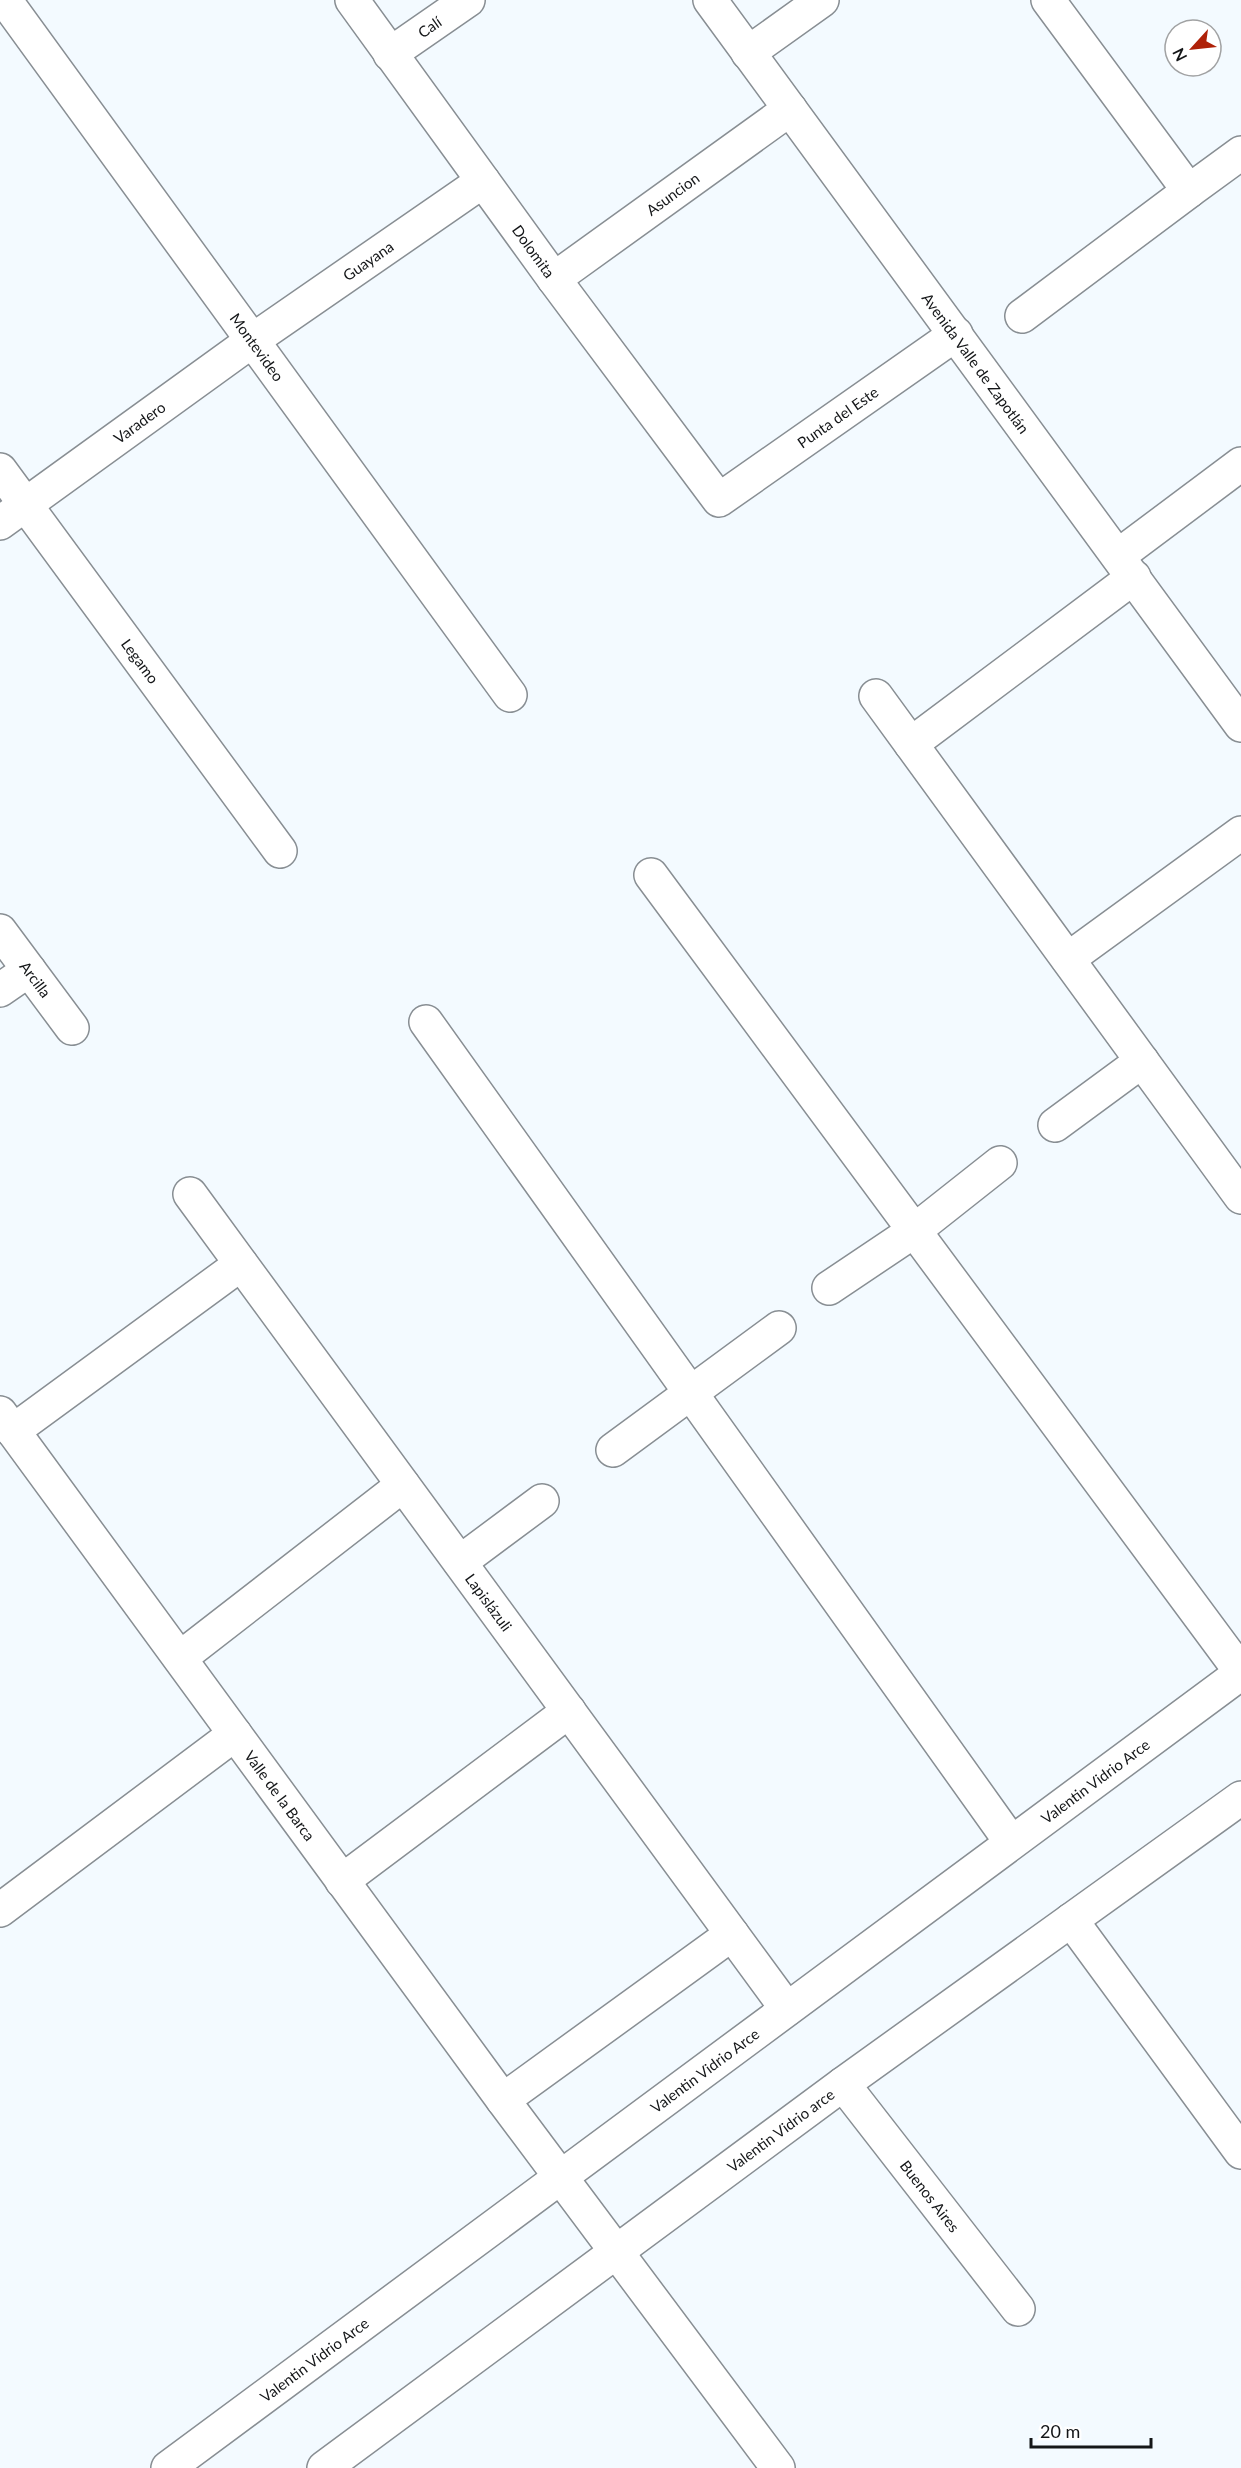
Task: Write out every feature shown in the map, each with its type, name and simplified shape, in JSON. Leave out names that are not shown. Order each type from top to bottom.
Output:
[{"type":"street","name":"Montevideo","points":[[5,0],[510,695]]},
{"type":"street","name":"Dolomita","points":[[352,0],[554,279],[719,500]]},
{"type":"street","name":"Calí","points":[[390,54],[468,0]]},
{"type":"street","name":"Avenida Valle de Zapotlán","points":[[711,0],[1241,725]]},
{"type":"street","points":[[748,53],[822,0]]},
{"type":"street","points":[[1048,0],[1189,191]]},
{"type":"street","name":"Asuncion","points":[[554,279],[790,110]]},
{"type":"street","points":[[1022,316],[1241,153]]},
{"type":"street","name":"Guayana","points":[[253,339],[483,181]]},
{"type":"street","name":"Punta del Este","points":[[719,500],[956,334]]},
{"type":"street","name":"Varadero","points":[[13,514],[253,339]]},
{"type":"street","points":[[911,744],[1126,566],[1241,464]]},
{"type":"street","name":"Legamo","points":[[0,470],[13,514],[280,851]]},
{"type":"street","points":[[876,696],[1142,1061],[1236,1181]]},
{"type":"street","points":[[1068,959],[1241,833]]},
{"type":"street","points":[[651,875],[1241,1673]]},
{"type":"street","name":"Arcilla","points":[[0,931],[72,1028]]},
{"type":"street","points":[[0,990],[29,970]]},
{"type":"street","points":[[426,1022],[1011,1842]]},
{"type":"street","points":[[1055,1125],[1142,1061]]},
{"type":"street","points":[[830,1288],[914,1231],[1000,1163]]},
{"type":"street","name":"Lapislázuli","points":[[190,1194],[787,2009]]},
{"type":"street","points":[[7,1422],[241,1264]]},
{"type":"street","points":[[613,1450],[779,1328]]},
{"type":"street","name":"Valle de la Barca","points":[[7,1422],[503,2100],[778,2468]]},
{"type":"street","points":[[180,1658],[403,1485]]},
{"type":"street","points":[[460,1562],[542,1501]]},
{"type":"street","name":"Valentin Vidrio Arce","points":[[168,2468],[1241,1673]]},
{"type":"street","points":[[342,1881],[569,1711]]},
{"type":"street","points":[[0,1910],[236,1734]]},
{"type":"street","name":"Valentin Vidrio arce","points":[[324,2468],[843,2084],[1241,1798]]},
{"type":"street","points":[[1071,1920],[1241,2152]]},
{"type":"street","points":[[503,2100],[732,1934]]},
{"type":"street","name":"Buenos Aires","points":[[843,2084],[1018,2309]]}]
